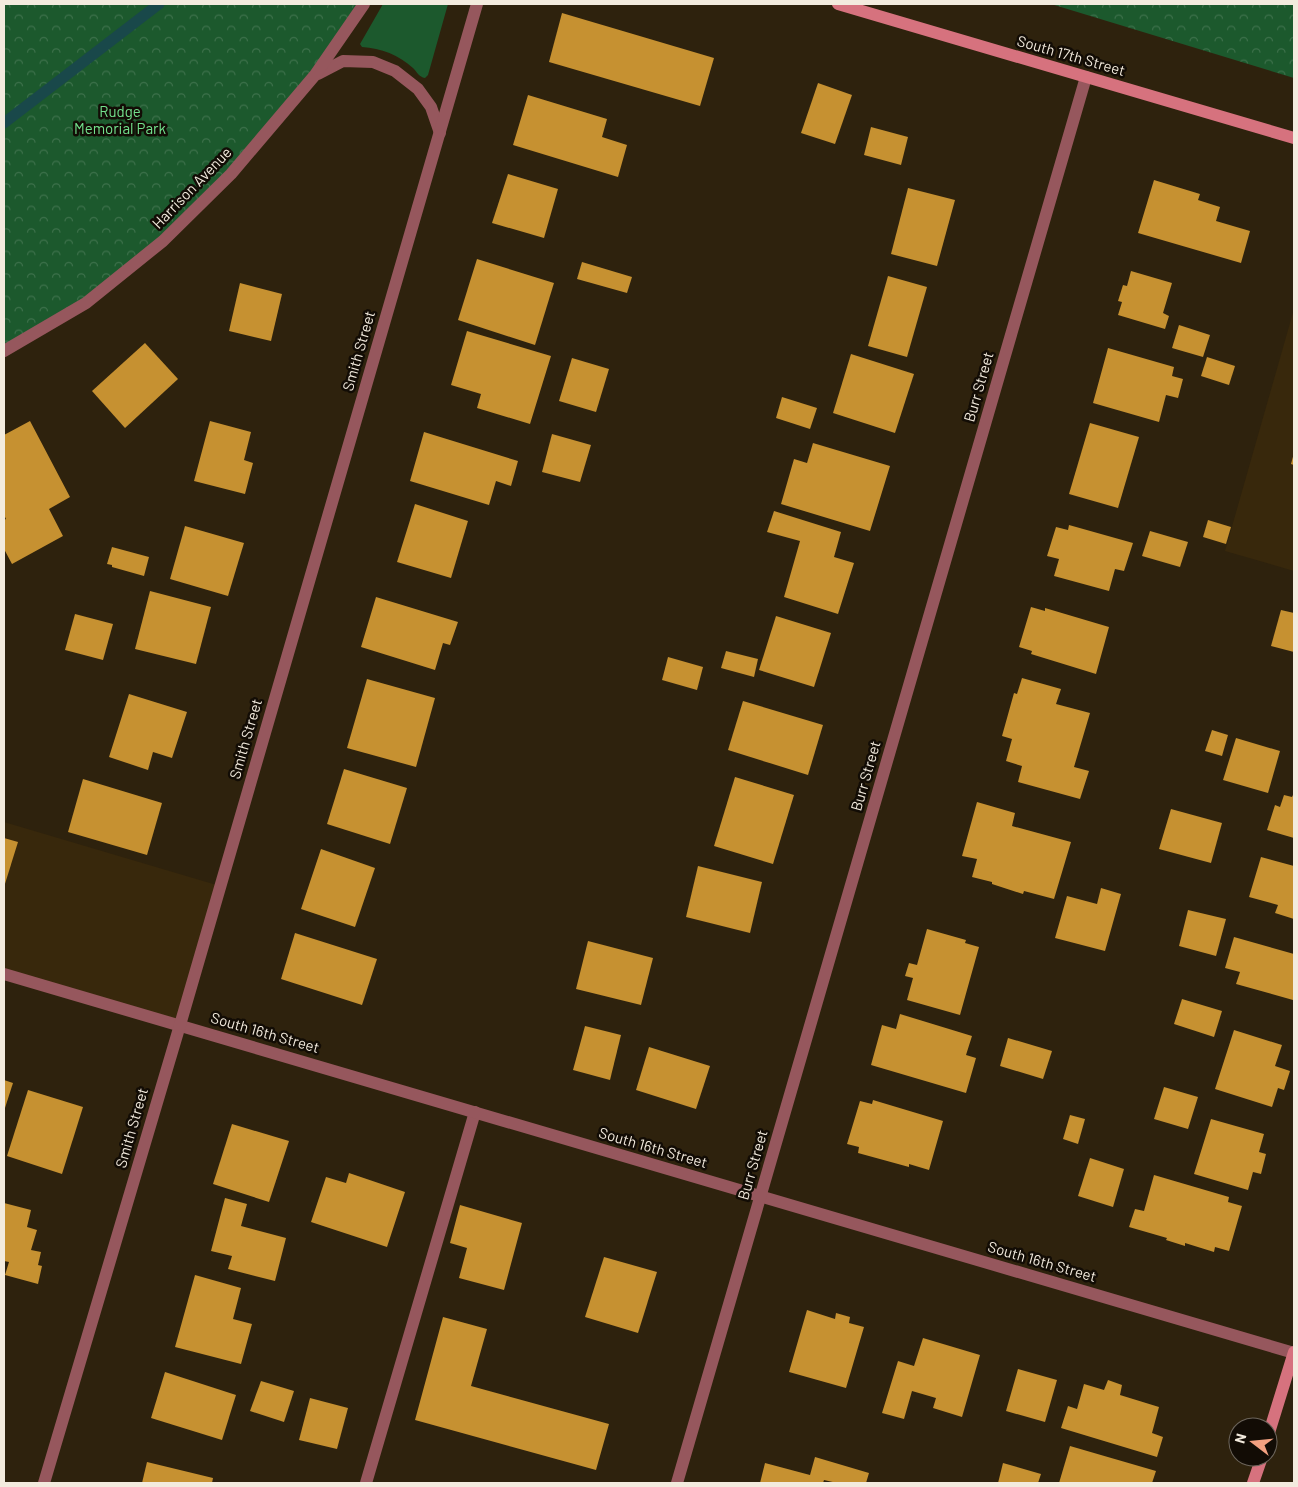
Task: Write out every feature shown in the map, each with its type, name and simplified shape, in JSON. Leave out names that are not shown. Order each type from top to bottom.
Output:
[{"type":"main road","name":"South 17th Street","points":[[838,4],[1294,138]]},
{"type":"main road","points":[[1274,1417],[1294,1352]]},
{"type":"main road","points":[[1253,1483],[1259,1467]]},
{"type":"street","name":"Harrison Avenue","points":[[4,351],[86,303],[163,242],[231,174],[315,75],[364,4]]},
{"type":"street","name":"Smith Street","points":[[44,1483],[180,1025],[477,4]]},
{"type":"street","points":[[315,75],[343,62],[373,62],[395,71],[418,89],[431,107],[440,133]]},
{"type":"street","name":"Burr Street","points":[[677,1483],[1086,77]]},
{"type":"street","name":"South 16th Street","points":[[4,974],[1294,1352]]},
{"type":"street","points":[[366,1483],[476,1112]]},
{"type":"shaded area","points":[[1294,309],[1294,571],[1225,551]]},
{"type":"shaded area","points":[[4,822],[220,886],[180,1025],[4,974]]},
{"type":"green space","name":"Rudge Memorial Park","points":[[4,4],[364,4],[231,174],[86,303],[4,351]]},
{"type":"green space","points":[[383,4],[448,4],[428,75],[425,78],[408,63],[396,56],[376,49],[362,47],[360,44]]},
{"type":"green space","points":[[1051,4],[1294,4],[1294,78]]},
{"type":"building","points":[[562,13],[714,58],[700,106],[549,62]]},
{"type":"building","points":[[818,83],[852,95],[835,144],[801,133]]},
{"type":"building","points":[[528,95],[607,119],[602,137],[627,145],[618,177],[513,145]]},
{"type":"building","points":[[871,127],[908,137],[901,165],[864,155]]},
{"type":"building","points":[[508,174],[558,189],[544,238],[492,223]]},
{"type":"building","points":[[1154,180],[1200,194],[1198,200],[1220,207],[1216,221],[1250,231],[1241,263],[1138,233]]},
{"type":"building","points":[[908,188],[955,200],[937,266],[891,254]]},
{"type":"building","points":[[477,259],[554,283],[535,345],[458,320]]},
{"type":"building","points":[[582,262],[632,277],[627,293],[577,279]]},
{"type":"building","points":[[1131,271],[1172,283],[1163,313],[1169,316],[1165,329],[1118,315],[1122,302],[1118,301],[1123,285],[1127,286]]},
{"type":"building","points":[[888,276],[927,287],[907,357],[868,346]]},
{"type":"building","points":[[240,283],[282,294],[271,341],[229,331]]},
{"type":"building","points":[[1179,325],[1210,335],[1203,357],[1172,348]]},
{"type":"building","points":[[467,331],[551,356],[530,424],[477,408],[481,394],[451,385]]},
{"type":"building","points":[[145,343],[178,379],[125,428],[92,391]]},
{"type":"building","points":[[1108,348],[1174,367],[1172,376],[1183,379],[1178,398],[1166,395],[1159,422],[1093,403]]},
{"type":"building","points":[[851,354],[914,374],[895,433],[833,413]]},
{"type":"building","points":[[1207,357],[1235,366],[1229,385],[1201,376]]},
{"type":"building","points":[[572,358],[609,369],[596,412],[559,401]]},
{"type":"building","points":[[782,397],[817,408],[810,429],[776,418]]},
{"type":"building","points":[[30,421],[70,497],[49,509],[63,536],[12,564],[4,549],[4,520],[6,519],[4,515],[4,435]]},
{"type":"building","points":[[210,421],[251,432],[244,460],[253,463],[245,494],[194,481]]},
{"type":"building","points":[[1090,423],[1139,437],[1118,508],[1069,494]]},
{"type":"building","points":[[424,432],[518,461],[511,486],[496,481],[489,505],[410,481]]},
{"type":"building","points":[[552,434],[591,445],[580,482],[542,472]]},
{"type":"building","points":[[813,443],[890,466],[870,531],[781,504],[794,459],[807,463]]},
{"type":"building","points":[[1294,453],[1294,465],[1291,464]]},
{"type":"building","points":[[415,504],[468,521],[451,578],[397,562]]},
{"type":"building","points":[[774,511],[841,532],[834,557],[854,563],[838,614],[784,597],[800,541],[767,532]]},
{"type":"building","points":[[1208,520],[1231,527],[1226,544],[1203,537]]},
{"type":"building","points":[[1069,525],[1133,543],[1124,571],[1115,569],[1109,591],[1054,576],[1059,559],[1047,556],[1056,527],[1068,530]]},
{"type":"building","points":[[185,526],[244,543],[228,596],[170,579]]},
{"type":"building","points":[[1150,531],[1188,542],[1180,567],[1142,556]]},
{"type":"building","points":[[112,547],[149,557],[144,576],[107,564]]},
{"type":"building","points":[[150,591],[211,607],[196,664],[135,649]]},
{"type":"building","points":[[376,597],[458,622],[450,645],[443,643],[435,670],[361,647]]},
{"type":"building","points":[[1031,607],[1045,611],[1045,608],[1109,627],[1096,674],[1031,654],[1032,651],[1019,647]]},
{"type":"building","points":[[1281,610],[1294,613],[1294,652],[1271,646]]},
{"type":"building","points":[[75,614],[113,624],[103,660],[65,650]]},
{"type":"building","points":[[776,616],[831,633],[814,687],[759,670]]},
{"type":"building","points":[[726,651],[758,659],[754,677],[721,668]]},
{"type":"building","points":[[668,657],[703,667],[697,690],[662,680]]},
{"type":"building","points":[[1022,678],[1061,689],[1056,704],[1090,713],[1074,767],[1089,771],[1080,799],[1018,782],[1022,766],[1006,761],[1012,739],[1002,736],[1014,693],[1017,694]]},
{"type":"building","points":[[367,679],[435,698],[416,767],[347,748]]},
{"type":"building","points":[[129,694],[187,712],[172,758],[153,752],[148,770],[109,757]]},
{"type":"building","points":[[743,701],[823,725],[808,775],[728,750]]},
{"type":"building","points":[[1212,730],[1228,735],[1222,756],[1205,751]]},
{"type":"building","points":[[1236,738],[1280,751],[1268,793],[1223,780]]},
{"type":"building","points":[[344,769],[407,788],[390,844],[327,824]]},
{"type":"building","points":[[735,777],[794,795],[773,864],[714,846]]},
{"type":"building","points":[[83,779],[162,803],[147,855],[68,832]]},
{"type":"building","points":[[1294,793],[1294,838],[1267,830],[1275,805],[1280,807],[1284,795],[1292,797]]},
{"type":"building","points":[[977,802],[1015,813],[1012,826],[1071,842],[1054,899],[1024,891],[1023,894],[992,884],[992,882],[972,877],[977,859],[962,856]]},
{"type":"building","points":[[1171,809],[1222,823],[1211,863],[1159,849]]},
{"type":"building","points":[[4,838],[18,842],[4,887]]},
{"type":"building","points":[[321,849],[375,868],[355,927],[301,909]]},
{"type":"building","points":[[1261,857],[1294,866],[1294,919],[1275,913],[1278,905],[1249,897]]},
{"type":"building","points":[[698,866],[762,882],[750,933],[686,917]]},
{"type":"building","points":[[1101,888],[1121,894],[1105,951],[1055,938],[1067,896],[1097,904]]},
{"type":"building","points":[[1188,910],[1226,919],[1216,956],[1179,946]]},
{"type":"building","points":[[927,929],[966,940],[965,943],[979,947],[960,1015],[907,1000],[913,978],[905,976],[909,963],[917,965]]},
{"type":"building","points":[[295,933],[377,959],[362,1005],[281,979]]},
{"type":"building","points":[[1234,937],[1294,954],[1293,1000],[1236,984],[1240,972],[1225,968]]},
{"type":"building","points":[[588,941],[653,958],[641,1005],[576,989]]},
{"type":"building","points":[[1182,999],[1222,1011],[1214,1037],[1174,1024]]},
{"type":"building","points":[[900,1014],[972,1036],[966,1055],[976,1058],[966,1093],[871,1065],[882,1025],[896,1029]]},
{"type":"building","points":[[585,1026],[621,1035],[610,1080],[573,1070]]},
{"type":"building","points":[[1234,1030],[1282,1045],[1275,1066],[1290,1071],[1284,1090],[1278,1088],[1272,1107],[1215,1089]]},
{"type":"building","points":[[1008,1038],[1052,1051],[1043,1079],[1000,1066]]},
{"type":"building","points":[[649,1047],[710,1066],[696,1109],[636,1090]]},
{"type":"building","points":[[4,1080],[13,1083],[4,1111]]},
{"type":"building","points":[[1164,1087],[1198,1097],[1188,1129],[1154,1119]]},
{"type":"building","points":[[28,1090],[83,1107],[62,1174],[7,1156]]},
{"type":"building","points":[[873,1100],[943,1121],[929,1170],[909,1164],[909,1167],[858,1153],[859,1147],[847,1144],[860,1101],[872,1104]]},
{"type":"building","points":[[1070,1115],[1085,1119],[1078,1144],[1063,1139]]},
{"type":"building","points":[[1211,1119],[1264,1134],[1259,1152],[1266,1154],[1261,1174],[1253,1172],[1248,1190],[1194,1174]]},
{"type":"building","points":[[232,1124],[289,1141],[269,1202],[213,1184]]},
{"type":"building","points":[[1090,1158],[1124,1169],[1113,1207],[1078,1196]]},
{"type":"building","points":[[349,1173],[405,1192],[387,1247],[311,1222],[326,1177],[346,1183]]},
{"type":"building","points":[[1154,1175],[1229,1197],[1228,1202],[1242,1206],[1229,1251],[1215,1247],[1214,1252],[1185,1243],[1185,1246],[1166,1240],[1167,1238],[1129,1227],[1135,1209],[1144,1211]]},
{"type":"building","points":[[225,1198],[247,1204],[241,1226],[286,1238],[275,1281],[228,1269],[232,1256],[211,1251]]},
{"type":"building","points":[[4,1203],[31,1210],[27,1227],[37,1230],[31,1250],[41,1252],[38,1265],[42,1266],[38,1284],[5,1275],[9,1262],[4,1261]]},
{"type":"building","points":[[460,1205],[522,1223],[504,1290],[459,1278],[467,1248],[450,1243]]},
{"type":"building","points":[[604,1257],[657,1272],[638,1333],[585,1317]]},
{"type":"building","points":[[195,1275],[241,1288],[233,1319],[252,1324],[241,1364],[175,1347]]},
{"type":"building","points":[[807,1310],[835,1319],[836,1313],[850,1317],[849,1323],[864,1327],[846,1388],[789,1372]]},
{"type":"building","points":[[443,1317],[487,1329],[471,1386],[609,1424],[596,1470],[415,1420]]},
{"type":"building","points":[[923,1338],[980,1355],[962,1417],[933,1408],[936,1398],[912,1391],[904,1419],[882,1413],[898,1361],[914,1366]]},
{"type":"building","points":[[1018,1369],[1057,1380],[1045,1422],[1006,1411]]},
{"type":"building","points":[[165,1372],[236,1395],[222,1440],[151,1418]]},
{"type":"building","points":[[1108,1380],[1122,1385],[1120,1395],[1159,1407],[1152,1433],[1163,1437],[1157,1457],[1061,1428],[1068,1406],[1077,1409],[1084,1384],[1104,1390]]},
{"type":"building","points":[[261,1381],[294,1391],[284,1422],[250,1411]]},
{"type":"building","points":[[310,1398],[348,1408],[337,1449],[299,1440]]},
{"type":"building","points":[[1070,1446],[1156,1471],[1152,1483],[1059,1483]]},
{"type":"building","points":[[815,1457],[869,1473],[866,1483],[837,1483],[824,1480],[823,1483],[760,1483],[765,1463],[810,1475]]},
{"type":"building","points":[[147,1462],[213,1478],[212,1483],[142,1483]]},
{"type":"building","points":[[1003,1463],[1041,1474],[1038,1483],[998,1483]]},
{"type":"waterway","points":[[4,123],[159,4]]}]
